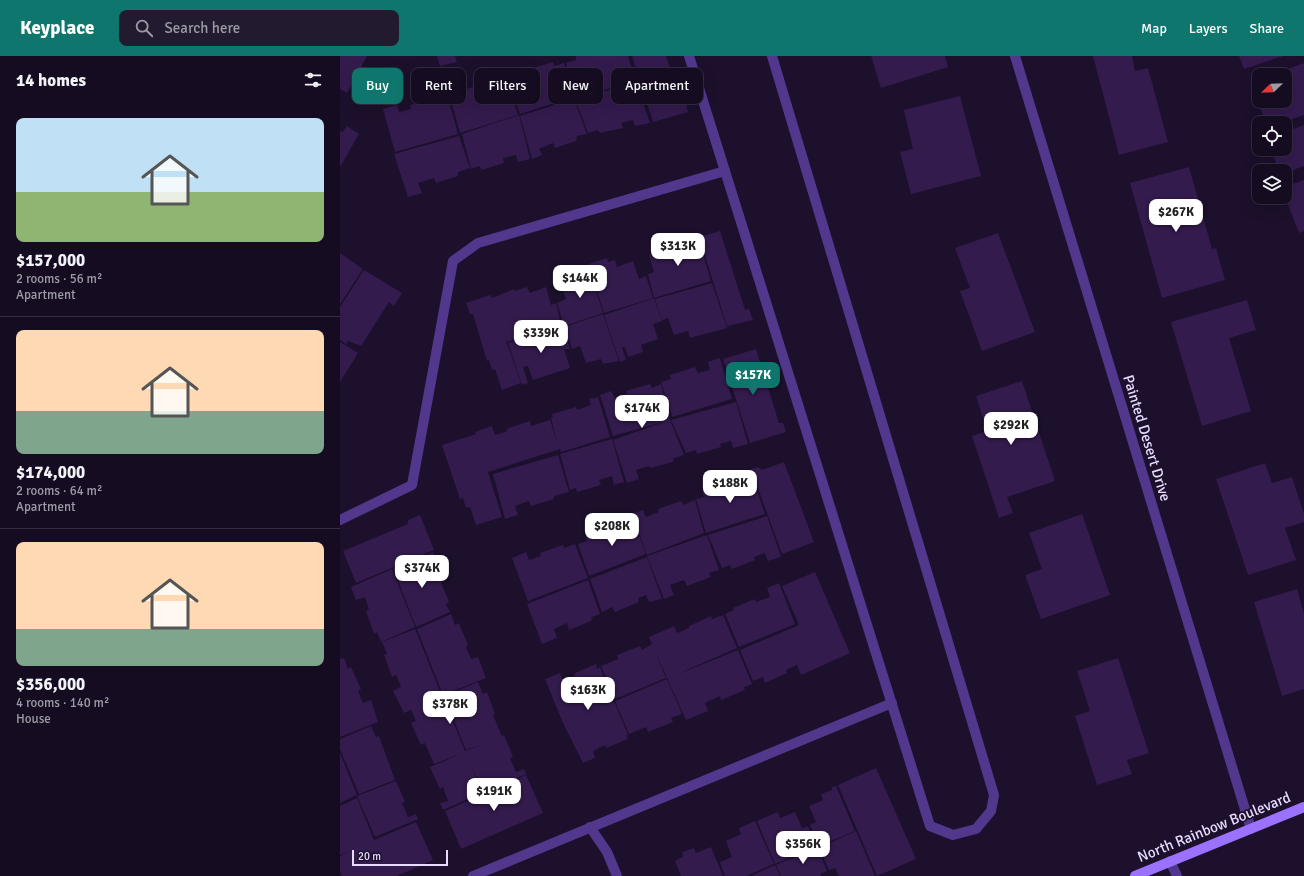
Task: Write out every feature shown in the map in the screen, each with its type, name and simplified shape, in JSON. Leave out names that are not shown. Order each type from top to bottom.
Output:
[{"type":"main road","name":"North Rainbow Boulevard","points":[[1135,876],[1304,807]]},
{"type":"street","points":[[689,56],[930,826],[953,835],[976,829],[991,811],[994,795],[772,56]]},
{"type":"street","name":"Painted Desert Drive","points":[[1016,56],[1251,829]]},
{"type":"street","points":[[340,520],[412,485],[453,261],[478,243],[725,171]]},
{"type":"street","points":[[473,876],[892,703]]},
{"type":"street","points":[[590,828],[607,852],[617,876]]},
{"type":"street","points":[[1170,861],[1177,876]]},
{"type":"building","points":[[340,56],[367,56],[361,68],[352,68],[352,84],[347,93],[340,89]]},
{"type":"building","points":[[437,56],[455,56],[457,62],[440,66]]},
{"type":"building","points":[[576,56],[628,56],[632,68],[611,68],[611,88],[603,90],[603,68],[567,68],[566,63],[576,60]]},
{"type":"building","points":[[632,56],[666,56],[670,68],[636,68]]},
{"type":"building","points":[[871,56],[945,56],[948,67],[881,88]]},
{"type":"building","points":[[1093,56],[1132,56],[1135,71],[1148,68],[1168,142],[1119,155]]},
{"type":"building","points":[[1239,56],[1283,56],[1244,69]]},
{"type":"building","points":[[553,62],[554,66],[564,63],[565,68],[548,68],[548,104],[551,104],[520,114],[516,104],[540,104],[540,68],[533,68]]},
{"type":"building","points":[[1304,63],[1304,115],[1292,119],[1292,116],[1263,116],[1260,108],[1292,108],[1292,68],[1291,68]]},
{"type":"building","points":[[474,86],[474,104],[514,104],[518,115],[460,133],[452,104],[466,104],[466,89]]},
{"type":"building","points":[[611,90],[611,104],[643,104],[650,123],[635,126],[633,120],[621,123],[623,128],[600,133],[598,130],[588,133],[577,104],[603,104],[603,92]]},
{"type":"building","points":[[960,96],[981,176],[911,194],[900,152],[913,149],[904,110]]},
{"type":"building","points":[[450,104],[458,134],[395,152],[383,109],[397,105],[399,112],[411,109],[410,105]]},
{"type":"building","points":[[558,104],[576,104],[587,134],[577,136],[576,141],[555,148],[553,143],[539,149],[542,155],[532,159],[520,116]]},
{"type":"building","points":[[647,104],[686,104],[688,112],[653,122]]},
{"type":"building","points":[[519,115],[530,159],[518,162],[516,155],[503,158],[504,163],[482,170],[479,166],[471,169],[462,134]]},
{"type":"building","points":[[1304,125],[1304,166],[1292,170],[1292,164],[1276,164],[1274,156],[1292,156],[1292,129]]},
{"type":"building","points":[[347,126],[359,134],[340,167],[340,131],[343,132]]},
{"type":"building","points":[[459,136],[470,168],[458,172],[458,176],[436,183],[434,178],[418,183],[422,193],[408,197],[394,154]]},
{"type":"building","points":[[1189,167],[1212,249],[1216,248],[1225,280],[1162,298],[1130,183]]},
{"type":"building","points":[[1304,180],[1304,231],[1299,233],[1288,204],[1292,204],[1292,184]]},
{"type":"building","points":[[720,231],[745,310],[749,309],[753,320],[727,326],[699,237]]},
{"type":"building","points":[[998,233],[1035,332],[982,351],[960,291],[970,288],[955,248]]},
{"type":"building","points":[[691,234],[693,240],[698,238],[711,281],[654,298],[648,274],[654,272],[649,255],[662,251],[661,245],[673,242],[671,239]]},
{"type":"building","points":[[340,253],[363,269],[340,304]]},
{"type":"building","points":[[607,258],[608,262],[615,260],[617,267],[633,261],[639,279],[646,276],[653,298],[604,313],[588,264]]},
{"type":"building","points":[[588,265],[603,313],[564,326],[557,303],[566,299],[561,285],[576,278],[574,272],[584,269],[583,267]]},
{"type":"building","points":[[364,270],[402,293],[394,306],[389,302],[361,346],[348,341],[346,344],[340,340],[340,307]]},
{"type":"building","points":[[712,283],[727,328],[690,338],[688,331],[674,335],[668,318],[662,320],[655,299]]},
{"type":"building","points":[[527,287],[530,293],[546,287],[551,305],[556,303],[561,325],[507,342],[504,335],[521,383],[502,390],[495,369],[492,370],[489,360],[487,361],[473,314],[470,314],[466,303],[490,295],[492,298],[514,289],[515,291]]},
{"type":"building","points":[[654,298],[662,321],[653,324],[658,339],[641,345],[643,352],[628,357],[625,347],[622,347],[626,360],[620,362],[604,315]]},
{"type":"building","points":[[1247,300],[1256,330],[1229,338],[1251,411],[1202,426],[1171,322]]},
{"type":"building","points":[[603,314],[619,361],[603,364],[601,359],[586,363],[580,346],[572,349],[564,327]]},
{"type":"building","points":[[563,326],[570,349],[564,349],[570,368],[533,380],[528,366],[523,367],[528,383],[522,385],[508,343]]},
{"type":"building","points":[[340,342],[358,353],[340,382]]},
{"type":"building","points":[[756,349],[779,423],[783,423],[786,432],[750,443],[723,359]]},
{"type":"building","points":[[720,358],[732,399],[672,417],[661,382],[671,379],[670,375],[695,367],[698,373],[710,370],[708,362]]},
{"type":"building","points":[[1022,381],[1055,481],[1007,497],[1013,513],[999,518],[972,436],[987,431],[976,396]]},
{"type":"building","points":[[650,384],[652,388],[661,384],[670,420],[684,455],[674,458],[673,462],[651,468],[649,466],[636,470],[639,479],[627,483],[613,440],[664,422],[613,436],[600,395],[611,391],[615,398],[627,394],[626,391]]},
{"type":"building","points":[[598,397],[610,437],[561,452],[560,449],[488,472],[502,517],[476,525],[470,507],[466,508],[463,498],[460,499],[442,445],[476,434],[475,432],[492,426],[495,435],[508,431],[506,429],[530,421],[531,426],[550,420],[557,442],[551,418],[553,418],[552,414],[576,407],[577,410],[591,405],[589,399]]},
{"type":"building","points":[[736,402],[748,444],[733,448],[731,441],[720,444],[721,447],[697,454],[696,450],[686,453],[671,420]]},
{"type":"building","points":[[612,439],[624,482],[614,485],[612,476],[599,480],[601,485],[577,492],[576,488],[570,490],[560,454]]},
{"type":"building","points":[[558,455],[569,492],[554,496],[554,499],[531,506],[529,501],[515,506],[518,515],[505,519],[493,474]]},
{"type":"building","points":[[784,462],[814,542],[782,554],[751,469],[758,467],[762,470]]},
{"type":"building","points":[[1265,463],[1272,483],[1292,477],[1304,514],[1304,522],[1285,528],[1296,560],[1248,575],[1216,479]]},
{"type":"building","points":[[750,471],[765,514],[706,533],[696,499],[704,497],[702,491],[725,483],[727,489],[741,484],[738,476]]},
{"type":"building","points":[[695,500],[704,533],[647,555],[632,514],[643,510],[646,517],[659,512],[658,509],[681,501],[683,505]]},
{"type":"building","points":[[631,514],[646,554],[589,576],[578,544],[587,541],[585,536],[623,525],[620,518]]},
{"type":"building","points":[[1082,514],[1110,595],[1041,619],[1025,575],[1042,569],[1029,533]]},
{"type":"building","points":[[420,515],[434,550],[356,583],[343,551],[408,524],[408,520]]},
{"type":"building","points":[[767,516],[781,557],[768,561],[765,553],[754,557],[755,560],[732,569],[730,565],[722,568],[708,535]]},
{"type":"building","points":[[707,535],[719,570],[709,573],[711,577],[687,586],[684,580],[670,585],[674,595],[664,599],[647,556]]},
{"type":"building","points":[[575,544],[588,578],[528,601],[512,558],[526,552],[529,560],[541,556],[540,553],[563,545],[564,548]]},
{"type":"building","points":[[433,552],[439,565],[430,570],[435,582],[440,580],[449,602],[446,604],[450,612],[416,627],[393,568]]},
{"type":"building","points":[[647,557],[662,599],[649,602],[646,595],[638,598],[639,602],[615,612],[612,607],[602,612],[590,579]]},
{"type":"building","points":[[392,569],[415,627],[381,642],[377,632],[374,634],[366,611],[369,609],[365,597],[356,600],[351,587]]},
{"type":"building","points":[[815,572],[850,653],[801,675],[797,665],[786,670],[787,673],[765,683],[763,677],[753,681],[740,650],[799,625],[782,586]]},
{"type":"building","points":[[588,580],[600,614],[592,617],[591,621],[569,630],[567,623],[554,629],[557,638],[542,644],[527,604]]},
{"type":"building","points":[[779,583],[795,624],[739,647],[725,614],[734,610],[733,608],[755,599],[756,602],[770,597],[767,588]]},
{"type":"building","points":[[1297,589],[1304,613],[1304,689],[1282,696],[1254,602]]},
{"type":"building","points":[[451,614],[455,625],[459,623],[468,645],[466,647],[471,659],[478,657],[486,678],[443,695],[417,629]]},
{"type":"building","points":[[723,615],[737,648],[673,676],[738,650],[752,684],[744,687],[745,690],[721,700],[720,696],[705,703],[708,711],[686,720],[654,649],[666,678],[615,699],[601,666],[618,659],[617,655],[640,646],[642,650],[652,644],[649,637],[674,626],[677,633],[711,616],[712,619]]},
{"type":"building","points":[[415,629],[442,696],[428,703],[443,697],[465,751],[491,741],[466,750],[444,696],[478,682],[483,694],[487,692],[495,714],[493,715],[502,736],[504,735],[513,757],[510,758],[516,772],[524,769],[526,774],[483,792],[470,763],[482,793],[443,810],[440,803],[448,801],[443,787],[440,789],[430,767],[463,753],[434,764],[425,743],[421,745],[411,723],[416,721],[411,710],[404,713],[393,691],[401,687],[396,675],[392,677],[384,655],[387,654],[382,642]]},
{"type":"building","points":[[344,658],[348,669],[351,667],[361,689],[358,691],[363,703],[371,700],[378,722],[340,737],[340,659]]},
{"type":"building","points":[[1118,658],[1149,753],[1127,760],[1132,774],[1097,785],[1075,716],[1090,711],[1077,671]]},
{"type":"building","points":[[596,664],[597,669],[600,667],[613,701],[578,716],[614,701],[628,735],[626,736],[628,739],[606,748],[605,745],[593,751],[595,758],[583,763],[563,723],[545,679],[560,673],[563,681],[575,676],[575,673]]},
{"type":"building","points":[[667,679],[682,714],[671,718],[673,722],[648,732],[646,727],[629,734],[615,701]]},
{"type":"building","points":[[371,726],[376,737],[379,736],[395,780],[359,794],[340,749],[340,739]]},
{"type":"building","points":[[340,753],[357,795],[340,803]]},
{"type":"building","points":[[876,768],[916,859],[877,876],[838,785]]},
{"type":"building","points":[[526,775],[543,813],[461,849],[445,811]]},
{"type":"building","points":[[396,781],[405,802],[402,803],[408,817],[416,814],[418,819],[375,837],[357,796]]},
{"type":"building","points":[[836,786],[855,831],[819,846],[810,825],[816,822],[809,806],[823,800],[821,794],[832,790],[832,787]]},
{"type":"building","points":[[357,798],[374,840],[416,822],[433,860],[397,876],[342,876],[340,871],[340,856],[355,849],[340,855],[340,806]]},
{"type":"building","points":[[778,812],[780,818],[795,812],[802,828],[808,826],[817,847],[775,864],[757,821]]},
{"type":"building","points":[[755,821],[774,864],[746,876],[725,876],[720,862],[732,857],[726,841],[741,834],[739,828]]},
{"type":"building","points":[[856,831],[875,876],[839,876],[835,868],[829,870],[819,848]]},
{"type":"building","points":[[711,847],[723,876],[681,876],[675,861],[683,857],[682,852],[694,848],[696,853]]},
{"type":"building","points":[[817,847],[827,871],[820,874],[821,876],[781,876],[776,865]]},
{"type":"building","points":[[775,865],[780,876],[751,876]]}]
